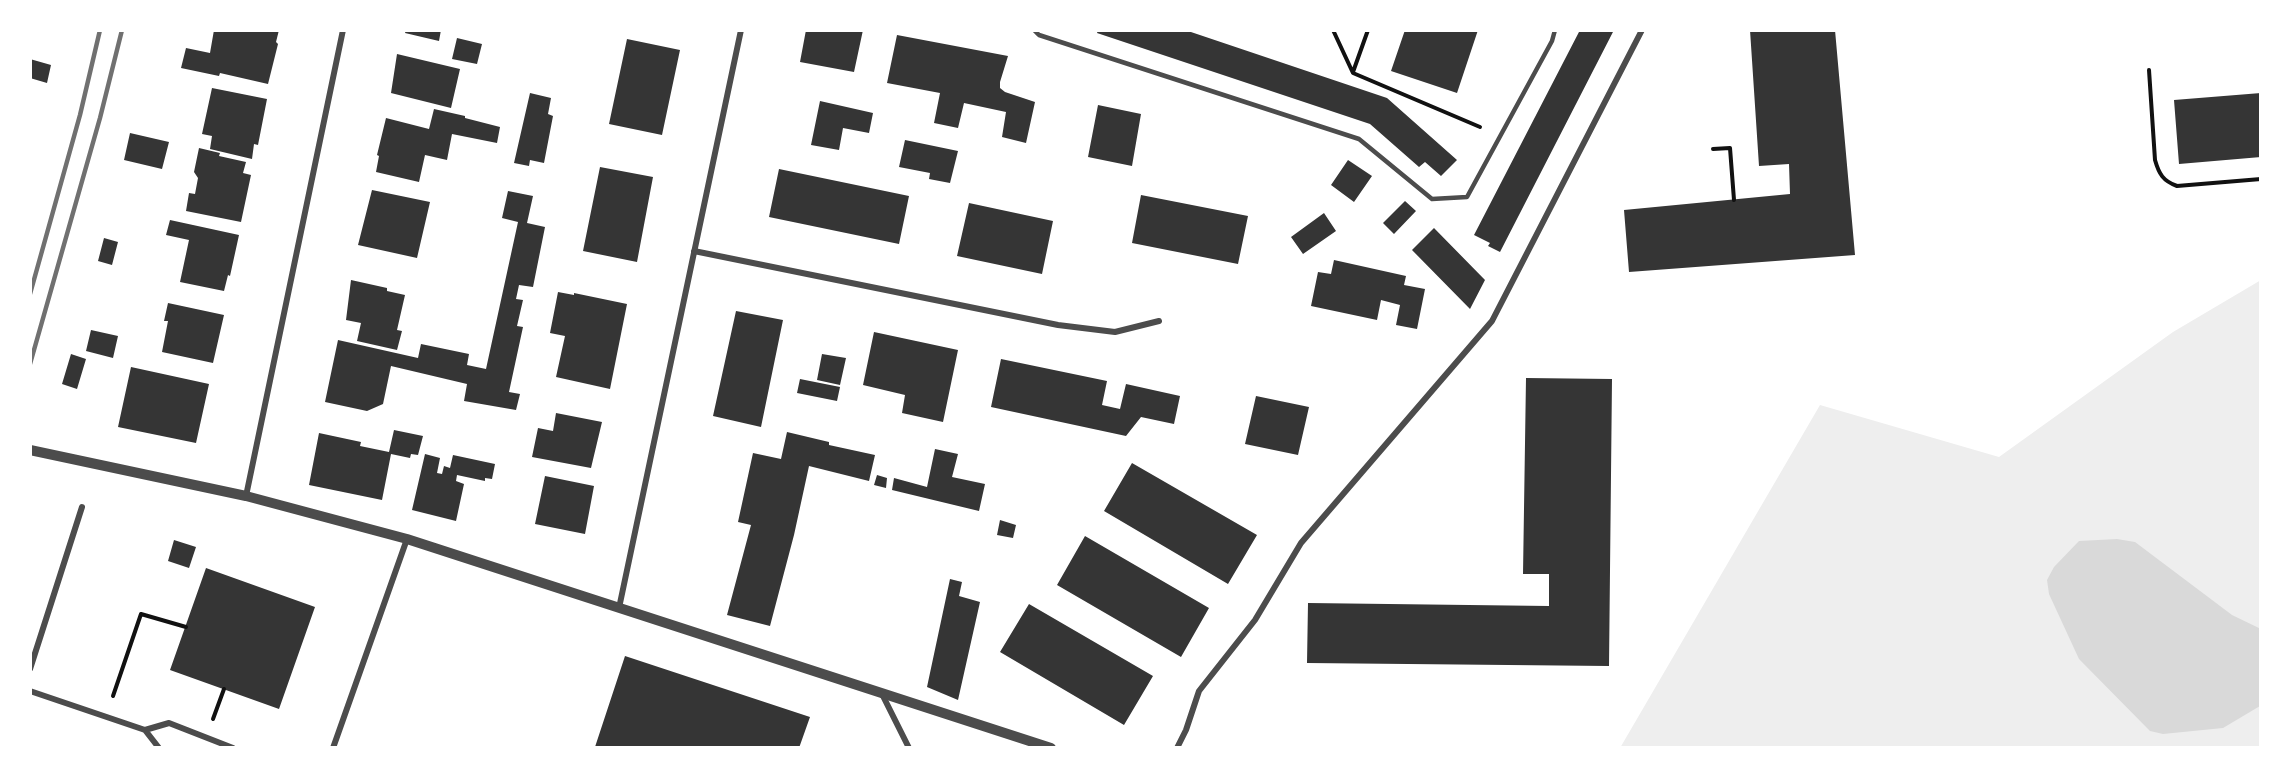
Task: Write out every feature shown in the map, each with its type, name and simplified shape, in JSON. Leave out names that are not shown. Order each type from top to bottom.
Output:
[{"type":"street","points":[[246,496],[343,30]]},
{"type":"street","points":[[619,608],[741,30]]},
{"type":"street","points":[[1177,748],[1186,730],[1199,691],[1255,620],[1301,543],[1492,321],[1642,30]]},
{"type":"street","points":[[694,251],[1058,325],[1114,332],[1159,321]]},
{"type":"street","points":[[30,450],[246,496],[407,539],[1051,748]]},
{"type":"street","points":[[30,669],[82,507]]},
{"type":"street","points":[[333,748],[407,539]]},
{"type":"street","points":[[30,692],[144,730],[159,748]]},
{"type":"street","points":[[881,692],[909,748]]},
{"type":"street","points":[[144,730],[169,723],[233,748]]},
{"type":"lane","points":[[1034,30],[1039,34],[1359,139],[1432,199],[1467,197],[1552,40],[1555,30]]},
{"type":"path","points":[[1333,30],[1353,73],[1485,130]]},
{"type":"path","points":[[1353,73],[1368,30]]},
{"type":"path","points":[[2149,70],[2155,160],[2158,172],[2166,182],[2177,186],[2261,179]]},
{"type":"path","points":[[1713,149],[1730,148],[1734,200]]},
{"type":"path","points":[[106,717],[141,614],[186,627]]},
{"type":"path","points":[[206,737],[224,689]]},
{"type":"shaded area","points":[[2261,280],[2261,748],[1620,748],[1820,405],[1999,457],[2173,332]]},
{"type":"shaded area","points":[[2117,539],[2135,542],[2232,615],[2261,629],[2260,706],[2223,728],[2163,734],[2150,731],[2079,659],[2049,594],[2047,580],[2054,567],[2079,541]]},
{"type":"building","points":[[214,30],[279,30],[276,42],[278,44],[268,84],[220,73],[219,76],[181,68],[186,48],[210,53]]},
{"type":"building","points":[[406,30],[441,30],[439,41],[405,33]]},
{"type":"building","points":[[806,30],[863,30],[854,72],[800,62]]},
{"type":"building","points":[[1098,30],[1185,30],[1387,98],[1457,160],[1441,176],[1425,162],[1419,167],[1370,124],[1097,33]]},
{"type":"building","points":[[1405,30],[1478,30],[1457,93],[1391,71]]},
{"type":"building","points":[[1580,30],[1614,30],[1500,252],[1488,246],[1490,243],[1474,235]]},
{"type":"building","points":[[1750,30],[1835,30],[1855,255],[1629,272],[1624,210],[1790,194],[1789,164],[1759,166]]},
{"type":"building","points":[[897,35],[1008,56],[1000,88],[1005,92],[1035,102],[1026,143],[1002,137],[1006,112],[964,103],[958,128],[934,123],[940,93],[887,83]]},
{"type":"building","points":[[457,38],[482,44],[477,64],[452,59]]},
{"type":"building","points":[[627,39],[680,50],[662,135],[609,124]]},
{"type":"building","points":[[397,54],[460,69],[451,108],[391,93]]},
{"type":"building","points":[[30,59],[51,65],[47,83],[30,78]]},
{"type":"building","points":[[212,88],[267,99],[258,145],[254,144],[252,159],[210,149],[212,136],[202,134]]},
{"type":"building","points":[[530,93],[551,98],[548,114],[553,116],[544,163],[530,160],[529,166],[514,163]]},
{"type":"building","points":[[2261,93],[2261,157],[2179,164],[2174,100]]},
{"type":"building","points":[[820,101],[873,113],[869,133],[843,128],[839,150],[811,145]]},
{"type":"building","points":[[1098,105],[1141,114],[1132,166],[1088,157]]},
{"type":"building","points":[[434,109],[500,127],[497,143],[452,134],[447,160],[425,155],[419,182],[376,172],[379,156],[377,155],[386,118],[429,129]]},
{"type":"building","points":[[130,133],[169,142],[162,169],[124,160]]},
{"type":"building","points":[[905,140],[958,151],[950,183],[929,179],[930,173],[899,167]]},
{"type":"building","points":[[199,148],[220,153],[219,156],[246,162],[243,173],[251,175],[241,222],[186,211],[189,193],[195,194],[198,178],[194,172]]},
{"type":"building","points":[[1348,160],[1372,176],[1354,202],[1331,185]]},
{"type":"building","points":[[600,167],[653,177],[637,262],[583,251]]},
{"type":"building","points":[[779,169],[909,196],[899,244],[769,217]]},
{"type":"building","points":[[372,190],[430,202],[417,258],[358,245]]},
{"type":"building","points":[[508,191],[533,196],[527,223],[545,227],[533,287],[519,285],[516,299],[523,300],[517,326],[523,327],[509,392],[520,394],[516,410],[464,401],[467,384],[391,366],[383,404],[367,411],[325,402],[338,340],[418,358],[421,344],[469,354],[467,365],[486,369],[518,222],[502,218]]},
{"type":"building","points":[[1141,195],[1248,216],[1238,264],[1132,243]]},
{"type":"building","points":[[1405,201],[1416,211],[1394,234],[1383,223]]},
{"type":"building","points":[[969,203],[1053,221],[1042,274],[957,256]]},
{"type":"building","points":[[1324,213],[1336,231],[1303,254],[1291,237]]},
{"type":"building","points":[[170,220],[239,235],[230,276],[228,275],[224,291],[180,282],[189,240],[166,235]]},
{"type":"building","points":[[1434,228],[1485,280],[1470,309],[1412,250]]},
{"type":"building","points":[[104,238],[118,242],[112,265],[98,261]]},
{"type":"building","points":[[1334,260],[1406,276],[1404,285],[1425,289],[1417,329],[1396,325],[1400,305],[1381,300],[1377,320],[1311,306],[1318,272],[1331,274]]},
{"type":"building","points":[[351,280],[387,288],[387,291],[405,295],[397,330],[402,331],[397,350],[357,341],[361,323],[346,320]]},
{"type":"building","points":[[558,292],[627,304],[610,389],[556,377],[565,336],[550,333]]},
{"type":"building","points":[[168,303],[224,315],[213,363],[162,352],[168,321],[164,321]]},
{"type":"building","points":[[736,311],[783,320],[761,427],[713,416]]},
{"type":"building","points":[[91,330],[118,336],[113,358],[86,351]]},
{"type":"building","points":[[874,332],[958,350],[943,422],[902,413],[905,395],[863,385]]},
{"type":"building","points":[[71,354],[86,359],[77,389],[62,384]]},
{"type":"building","points":[[822,354],[846,358],[840,385],[817,380]]},
{"type":"building","points":[[1001,359],[1107,381],[1102,405],[1120,409],[1126,384],[1180,396],[1174,424],[1141,417],[1126,436],[991,407]]},
{"type":"building","points":[[131,367],[209,384],[196,443],[118,427]]},
{"type":"building","points":[[1526,378],[1612,379],[1609,666],[1307,663],[1308,603],[1549,606],[1549,574],[1523,574]]},
{"type":"building","points":[[800,379],[840,387],[837,401],[797,393]]},
{"type":"building","points":[[1256,396],[1309,407],[1298,455],[1245,444]]},
{"type":"building","points":[[556,413],[602,422],[591,468],[532,457],[538,428],[553,431]]},
{"type":"building","points":[[394,430],[423,436],[418,455],[411,454],[410,458],[391,454],[382,500],[309,485],[319,433],[361,442],[360,446],[389,452]]},
{"type":"building","points":[[787,432],[829,442],[829,445],[875,455],[869,481],[809,466],[770,626],[727,615],[751,525],[738,522],[753,453],[781,459]]},
{"type":"building","points":[[935,449],[958,454],[952,477],[985,484],[979,511],[892,490],[894,478],[927,487]]},
{"type":"building","points":[[425,454],[440,458],[437,473],[442,474],[444,466],[450,468],[453,455],[495,464],[492,479],[485,478],[485,481],[457,475],[456,481],[464,484],[456,521],[412,510]]},
{"type":"building","points":[[1132,463],[1257,535],[1228,584],[1104,511]]},
{"type":"building","points":[[877,475],[887,478],[886,488],[874,485]]},
{"type":"building","points":[[545,476],[594,486],[585,534],[535,524]]},
{"type":"building","points":[[1000,520],[1016,525],[1013,538],[997,535]]},
{"type":"building","points":[[1085,536],[1209,608],[1181,657],[1057,585]]},
{"type":"building","points":[[174,540],[196,547],[189,568],[168,561]]},
{"type":"building","points":[[206,568],[315,607],[279,709],[170,670]]},
{"type":"building","points":[[950,579],[962,582],[959,596],[980,602],[958,700],[927,687]]},
{"type":"building","points":[[1029,604],[1153,676],[1124,725],[1000,652]]},
{"type":"building","points":[[625,656],[810,717],[799,748],[595,747]]},
{"type":"railway","points":[[30,294],[80,115],[100,30]]},
{"type":"railway","points":[[30,364],[100,118],[122,30]]}]
